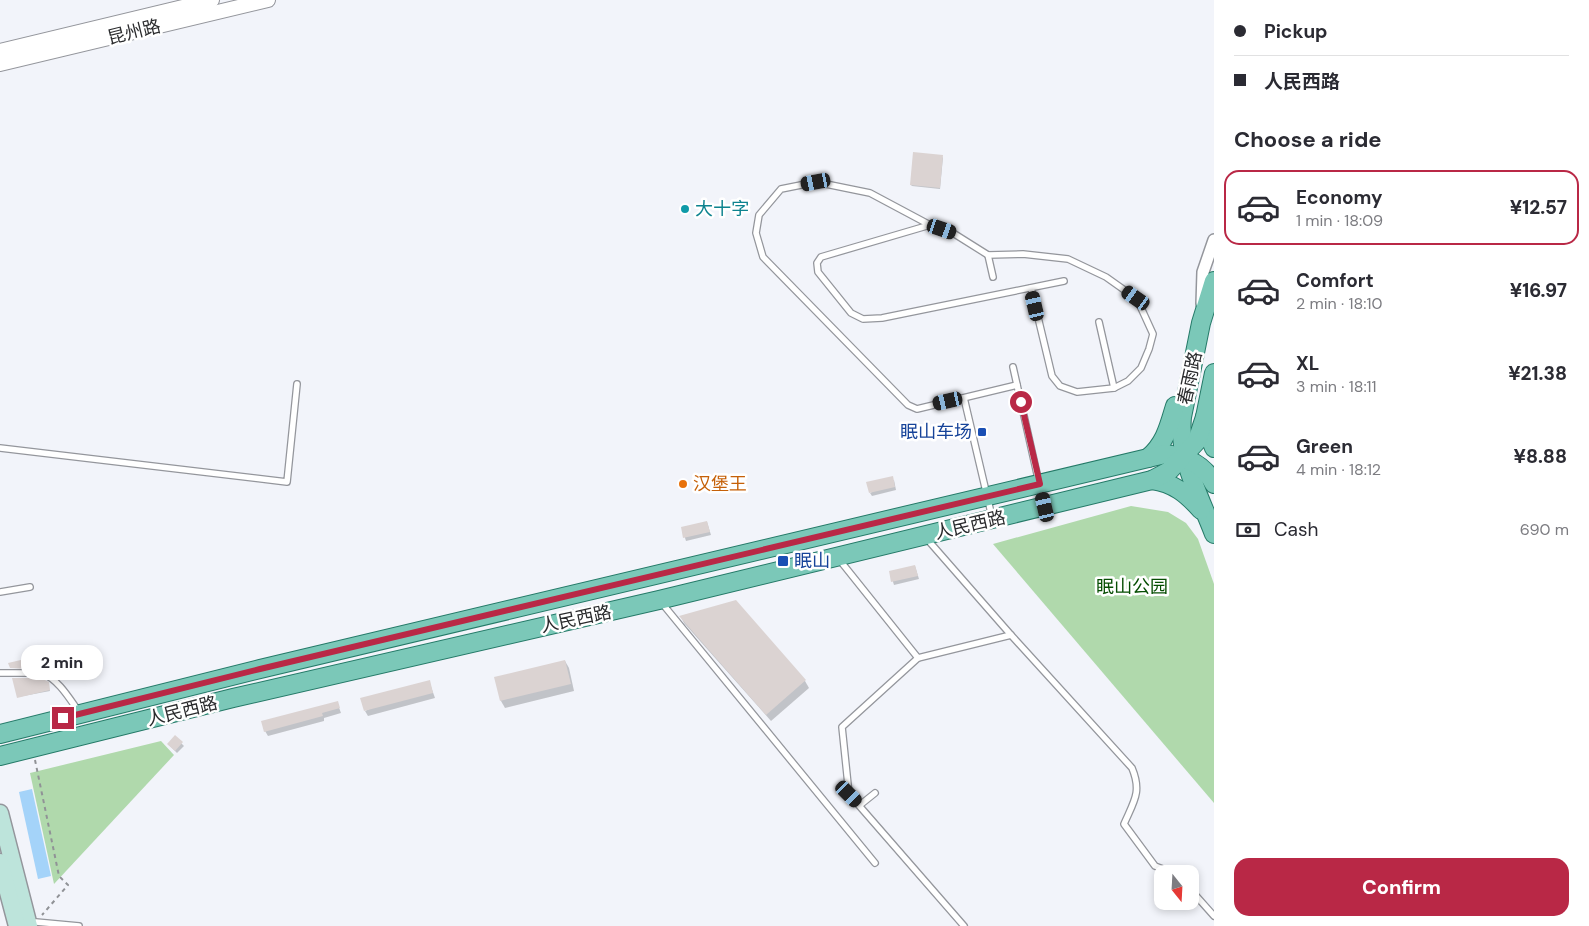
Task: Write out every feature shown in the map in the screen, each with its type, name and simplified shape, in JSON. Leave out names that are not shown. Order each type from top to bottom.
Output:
[{"type":"main road","name":"春雨路","points":[[1212,521],[1184,458],[1181,431],[1182,417],[1201,323],[1214,281]]},
{"type":"main road","points":[[1148,458],[1165,438],[1201,323]]},
{"type":"main road","name":"春雨路","points":[[1152,480],[1169,471],[1184,458],[1197,441],[1210,409],[1214,373]]},
{"type":"main road","points":[[1210,409],[1208,430],[1214,448]]},
{"type":"main road","name":"人民西路","points":[[0,734],[260,669],[1165,454],[1184,458]]},
{"type":"main road","points":[[1184,458],[1201,466],[1214,484]]},
{"type":"main road","points":[[1152,480],[1175,486],[1188,496],[1212,521]]},
{"type":"main road","name":"人民西路","points":[[0,756],[233,698],[659,600],[1152,480]]},
{"type":"main road","points":[[0,813],[32,924]]},
{"type":"main road","points":[[0,862],[17,926]]},
{"type":"street","name":"昆州路","points":[[0,51],[212,0]]},
{"type":"street","name":"昆州路","points":[[0,64],[268,0]]},
{"type":"street","points":[[1201,323],[1203,272],[1214,240]]},
{"type":"lane","points":[[1017,385],[917,409],[908,405],[763,257],[756,233],[760,215],[781,189],[816,182],[870,193],[930,225],[953,233],[988,255],[1023,254],[1068,259],[1106,277],[1136,298],[1152,334],[1151,342],[1141,368],[1128,381],[1114,388],[1077,392],[1060,386],[1052,376],[1031,288]]},
{"type":"lane","points":[[930,225],[821,257],[816,263],[818,272],[851,313],[863,319],[882,318],[1064,281]]},
{"type":"lane","points":[[988,255],[993,277]]},
{"type":"lane","points":[[1099,322],[1114,388]]},
{"type":"lane","points":[[1013,368],[1045,507]]},
{"type":"lane","points":[[0,448],[287,482],[297,384]]},
{"type":"lane","points":[[964,398],[993,520]]},
{"type":"lane","points":[[924,535],[1011,635],[1132,768],[1137,781],[1137,794],[1124,824],[1154,865]]},
{"type":"lane","points":[[837,557],[918,658]]},
{"type":"lane","points":[[0,592],[30,587]]},
{"type":"lane","points":[[659,600],[875,863]]},
{"type":"lane","points":[[964,926],[849,794],[842,727],[918,658],[1011,635]]},
{"type":"lane","points":[[0,673],[42,673],[47,675],[64,691],[80,714]]},
{"type":"lane","points":[[860,805],[875,792]]},
{"type":"lane","points":[[1199,899],[1214,916]]},
{"type":"lane","points":[[32,924],[80,926]]},
{"type":"path","points":[[32,924],[68,885],[59,876],[35,759]]},
{"type":"green space","name":"眠山公园","points":[[1131,506],[1168,512],[1186,523],[1198,539],[1214,584],[1214,803],[993,544]]},
{"type":"green space","points":[[161,741],[174,755],[54,884],[30,773]]},
{"type":"water","points":[[32,789],[51,876],[38,879],[19,792]]},
{"type":"building","points":[[913,152],[943,155],[940,188],[910,185]]},
{"type":"building","points":[[893,476],[895,487],[869,493],[866,482]]},
{"type":"building","points":[[707,521],[710,532],[683,538],[681,527]]},
{"type":"building","points":[[915,565],[918,576],[891,582],[889,571]]},
{"type":"building","points":[[736,600],[806,680],[766,715],[679,616]]},
{"type":"building","points":[[42,655],[46,670],[10,668],[8,663]]},
{"type":"building","points":[[565,660],[571,684],[500,701],[494,677]]},
{"type":"building","points":[[12,678],[41,678],[49,682],[50,690],[17,698]]},
{"type":"building","points":[[430,680],[433,693],[364,711],[360,698]]},
{"type":"building","points":[[338,701],[340,708],[322,713],[323,716],[264,732],[261,721]]},
{"type":"building","points":[[175,735],[183,742],[175,751],[167,744]]},
{"type":"place","name":"大十字","points":[[685,209]]},
{"type":"place","name":"眠山车场","points":[[982,432]]},
{"type":"place","name":"汉堡王","points":[[683,484]]},
{"type":"place","name":"眠山","points":[[783,561]]},
{"type":"route","points":[[63,718],[260,669],[1040,484],[1021,402]]}]
